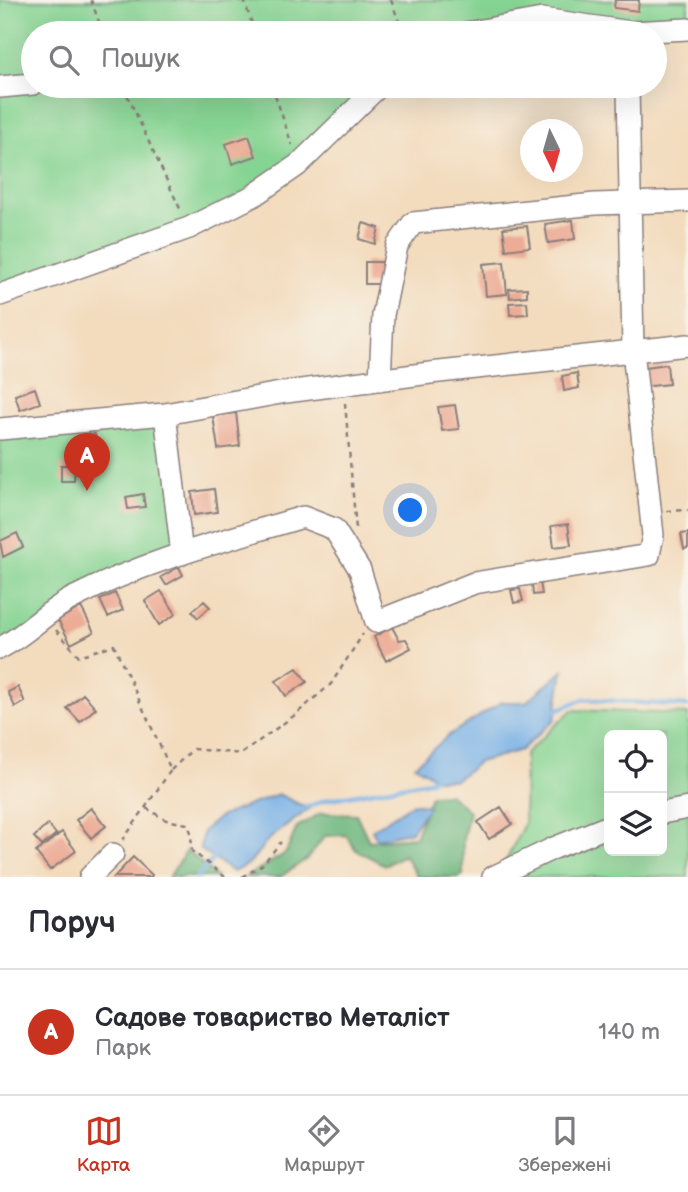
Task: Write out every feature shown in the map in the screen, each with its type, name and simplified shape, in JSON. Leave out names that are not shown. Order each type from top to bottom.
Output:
[{"type":"street","points":[[531,21],[548,21]]},
{"type":"street","points":[[667,30],[688,29]]},
{"type":"street","points":[[0,87],[21,85]]},
{"type":"street","points":[[0,295],[189,228],[253,196],[298,165],[367,98]]},
{"type":"street","points":[[3,642],[71,598],[115,577],[303,517],[334,529],[360,570],[376,622],[474,583],[649,555],[653,535],[634,350],[628,98]]},
{"type":"street","points":[[380,380],[383,315],[397,246],[413,223],[594,204],[688,201]]},
{"type":"street","points":[[0,429],[165,414],[380,380],[688,345]]},
{"type":"street","points":[[165,414],[182,554]]},
{"type":"street","points":[[667,812],[688,807]]},
{"type":"street","points":[[493,877],[604,827]]},
{"type":"street","points":[[90,877],[113,854]]},
{"type":"path","points":[[91,0],[99,21]]},
{"type":"path","points":[[244,0],[251,21]]},
{"type":"path","points":[[391,0],[399,21]]},
{"type":"path","points":[[129,98],[189,228]]},
{"type":"path","points":[[276,98],[298,165]]},
{"type":"path","points":[[343,385],[356,531]]},
{"type":"path","points":[[43,616],[79,656],[114,645],[171,769]]},
{"type":"path","points":[[113,854],[171,769],[193,749],[241,754],[331,684],[363,633],[376,622]]},
{"type":"path","points":[[146,808],[166,820],[187,824],[191,832],[192,851],[225,877]]},
{"type":"path","points":[[242,877],[262,865],[281,842]]},
{"type":"green space","points":[[0,0],[688,0],[688,29],[667,28],[667,21],[542,19],[21,21],[21,98],[367,98],[298,165],[189,228],[0,295]]},
{"type":"green space","points":[[165,414],[182,554],[115,577],[0,648],[0,429]]},
{"type":"green space","points":[[572,710],[688,714],[688,877],[498,877],[524,824],[525,754]]},
{"type":"green space","points":[[449,794],[469,811],[463,839],[463,875],[459,877],[418,877],[404,855],[385,865],[356,850],[346,835],[325,836],[308,858],[280,877],[246,877],[286,853],[297,827],[321,813],[356,814],[369,841],[415,837],[431,795]]},
{"type":"green space","points":[[187,850],[216,877],[169,877]]},
{"type":"water","points":[[563,671],[555,719],[521,750],[479,762],[455,780],[437,779],[415,765],[449,735],[502,702],[526,702]]},
{"type":"water","points":[[278,794],[309,809],[269,839],[249,864],[233,872],[200,849],[203,831],[221,816]]},
{"type":"water","points":[[413,803],[429,806],[411,831],[377,839],[372,830]]},
{"type":"building","points":[[615,0],[639,0],[638,11],[614,8]]},
{"type":"building","points":[[249,136],[256,156],[232,164],[226,144]]},
{"type":"building","points":[[573,220],[575,239],[548,243],[545,224]]},
{"type":"building","points":[[363,223],[379,228],[375,244],[359,239]]},
{"type":"building","points":[[527,226],[530,247],[506,250],[503,228]]},
{"type":"building","points":[[365,262],[382,262],[382,284],[365,284]]},
{"type":"building","points":[[504,262],[507,294],[486,296],[483,264]]},
{"type":"building","points":[[527,288],[527,296],[510,298],[509,289]]},
{"type":"building","points":[[527,302],[528,314],[510,315],[509,303]]},
{"type":"building","points":[[667,364],[669,384],[642,387],[639,368]]},
{"type":"building","points":[[577,373],[579,388],[564,391],[562,376]]},
{"type":"building","points":[[35,388],[40,403],[20,410],[15,395]]},
{"type":"building","points":[[455,405],[459,429],[442,431],[438,407]]},
{"type":"building","points":[[236,413],[240,446],[218,449],[213,416]]},
{"type":"building","points":[[95,434],[97,444],[80,447],[78,437]]},
{"type":"building","points":[[61,465],[75,465],[74,481],[61,481]]},
{"type":"building","points":[[214,489],[217,512],[194,515],[192,492]]},
{"type":"building","points":[[143,494],[145,507],[128,509],[126,497]]},
{"type":"building","points":[[568,524],[571,545],[554,547],[551,526]]},
{"type":"building","points":[[17,533],[23,547],[3,557],[0,541]]},
{"type":"building","points":[[688,533],[688,548],[684,549],[681,534]]},
{"type":"building","points":[[179,567],[183,575],[166,585],[161,577]]},
{"type":"building","points":[[540,582],[542,594],[533,595],[532,583]]},
{"type":"building","points":[[520,589],[523,601],[514,603],[511,590]]},
{"type":"building","points":[[161,591],[176,614],[159,625],[145,601]]},
{"type":"building","points":[[115,593],[123,610],[108,617],[100,600]]},
{"type":"building","points":[[204,601],[210,607],[198,618],[192,611]]},
{"type":"building","points":[[81,607],[94,632],[71,644],[58,620]]},
{"type":"building","points":[[392,627],[399,640],[406,639],[411,648],[386,661],[374,637]]},
{"type":"building","points":[[297,668],[307,682],[286,696],[276,681]]},
{"type":"building","points":[[18,687],[25,702],[15,707],[8,692]]},
{"type":"building","points":[[83,694],[96,708],[80,722],[67,708]]},
{"type":"building","points":[[501,807],[512,824],[489,839],[478,822]]},
{"type":"building","points":[[91,808],[106,826],[91,838],[76,820]]},
{"type":"building","points":[[48,824],[56,834],[42,846],[34,837]]},
{"type":"building","points":[[62,832],[76,851],[50,870],[36,852]]},
{"type":"building","points":[[133,857],[151,877],[114,877]]},
{"type":"waterway","points":[[551,712],[584,699],[688,706]]},
{"type":"waterway","points":[[303,809],[325,800],[429,781],[439,774]]},
{"type":"waterway","points":[[197,877],[216,856]]},
{"type":"place","name":"Садове товариство Металіст","points":[[87,491]]}]
